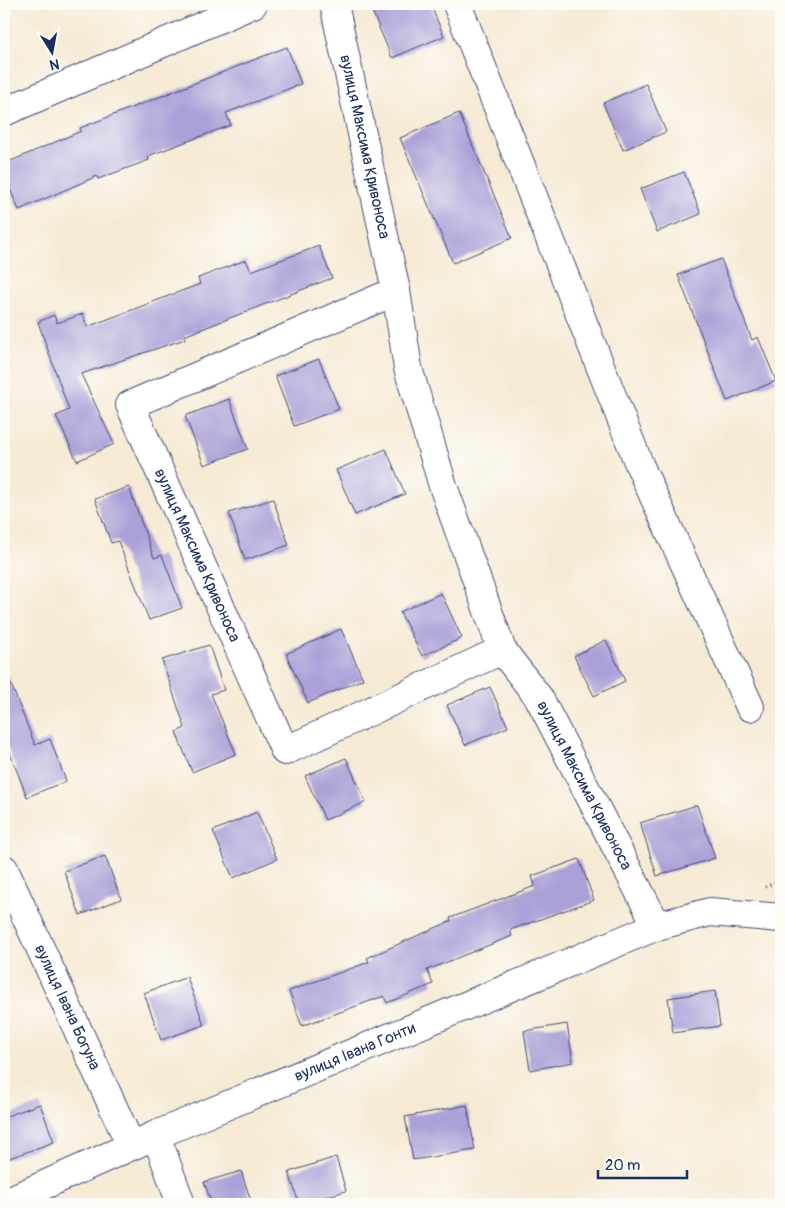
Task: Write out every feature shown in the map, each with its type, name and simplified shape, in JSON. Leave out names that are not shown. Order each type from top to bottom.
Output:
[{"type":"street","points":[[4,112],[252,4]]},
{"type":"street","name":"вулиця Максима Кривоноса","points":[[334,4],[396,291],[410,377],[443,486],[502,650],[539,698],[657,926]]},
{"type":"street","points":[[457,4],[638,464],[750,707]]},
{"type":"street","name":"вулиця Максима Кривоноса","points":[[396,291],[130,405],[285,750],[502,650]]},
{"type":"street","name":"вулиця Івана Богуна","points":[[4,869],[131,1146]]},
{"type":"street","name":"вулиця Івана Гонти","points":[[4,1203],[156,1135],[657,926],[710,912],[781,918]]},
{"type":"street","points":[[156,1135],[181,1204]]},
{"type":"building","points":[[369,4],[430,4],[444,36],[392,58]]},
{"type":"building","points":[[287,47],[301,84],[226,113],[231,125],[148,156],[149,160],[98,179],[97,176],[19,210],[4,175],[4,164],[81,131],[80,128]]},
{"type":"building","points":[[646,84],[666,132],[623,150],[603,103]]},
{"type":"building","points":[[459,113],[512,238],[453,263],[400,138]]},
{"type":"building","points":[[684,172],[701,214],[657,232],[640,189]]},
{"type":"building","points":[[319,246],[332,278],[184,336],[185,339],[81,374],[114,444],[77,461],[56,416],[69,410],[38,322],[54,315],[57,323],[83,314],[87,327],[200,284],[198,278],[246,260],[251,271]]},
{"type":"building","points":[[721,259],[752,340],[758,337],[776,381],[727,401],[678,275]]},
{"type":"building","points":[[319,359],[339,409],[294,426],[275,376]]},
{"type":"building","points":[[229,399],[248,449],[204,465],[185,416]]},
{"type":"building","points":[[386,449],[405,494],[355,515],[336,470]]},
{"type":"building","points":[[129,487],[154,558],[162,555],[182,608],[149,620],[118,541],[111,543],[95,499]]},
{"type":"building","points":[[273,499],[289,545],[245,560],[229,513]]},
{"type":"building","points":[[441,593],[462,638],[422,656],[400,612]]},
{"type":"building","points":[[341,629],[363,679],[308,703],[286,654]]},
{"type":"building","points":[[606,640],[625,681],[594,696],[574,656]]},
{"type":"building","points":[[209,645],[224,690],[211,694],[236,754],[192,772],[176,732],[185,728],[162,660]]},
{"type":"building","points":[[5,669],[35,745],[50,739],[66,781],[27,797],[4,738]]},
{"type":"building","points":[[490,687],[508,727],[465,745],[447,705]]},
{"type":"building","points":[[346,758],[366,802],[325,820],[305,776]]},
{"type":"building","points":[[697,805],[715,858],[657,876],[640,823]]},
{"type":"building","points":[[257,812],[277,859],[233,878],[213,831]]},
{"type":"building","points":[[105,856],[121,899],[80,915],[64,871]]},
{"type":"building","points":[[579,859],[594,900],[510,930],[512,936],[427,970],[433,984],[387,1003],[384,996],[302,1026],[289,991],[369,962],[367,958],[451,921],[450,918],[535,886],[532,876]]},
{"type":"building","points":[[187,977],[204,1025],[161,1040],[144,993]]},
{"type":"building","points":[[715,991],[720,1026],[673,1033],[668,998]]},
{"type":"building","points":[[567,1024],[573,1062],[530,1070],[524,1031]]},
{"type":"building","points":[[40,1104],[54,1142],[4,1160],[4,1117]]},
{"type":"building","points":[[467,1105],[475,1150],[413,1160],[405,1117]]},
{"type":"building","points":[[336,1157],[346,1191],[299,1204],[289,1172]]},
{"type":"building","points":[[241,1171],[252,1204],[212,1204],[204,1182]]}]
